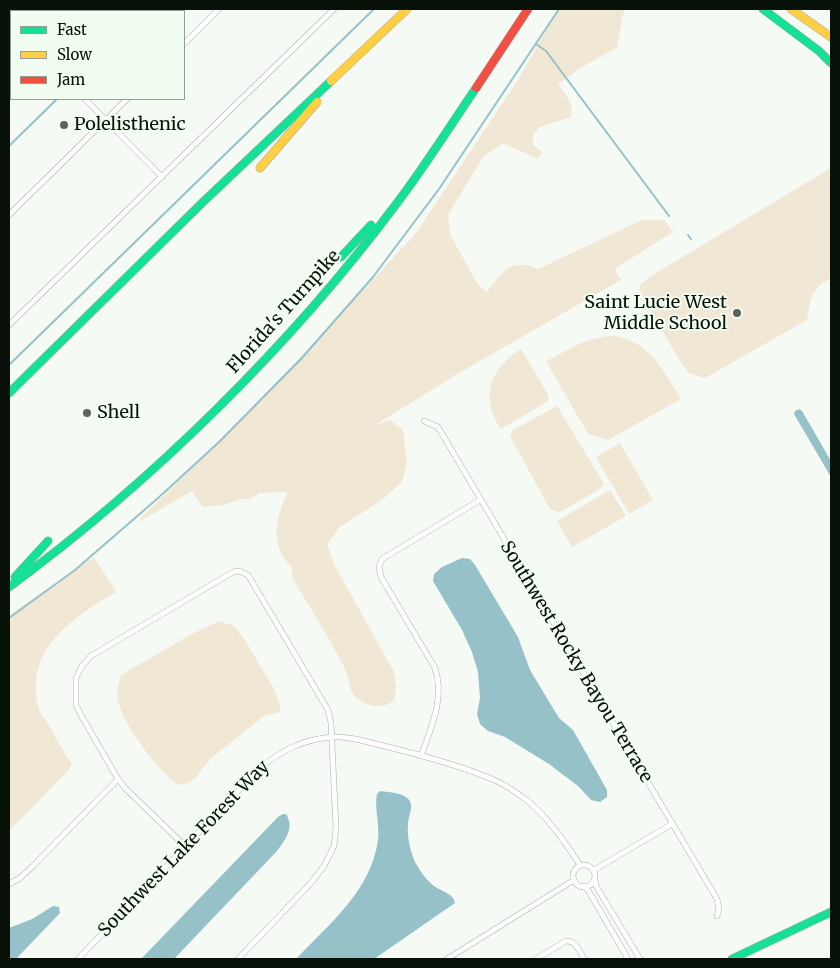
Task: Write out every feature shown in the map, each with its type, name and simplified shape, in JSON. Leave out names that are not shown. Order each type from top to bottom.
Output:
[{"type":"main road","points":[[9,393],[203,202],[407,9]]},
{"type":"main road","name":"Florida's Turnpike","points":[[9,587],[120,498],[183,440],[254,370],[345,268],[397,202],[528,9]]},
{"type":"main road","points":[[763,9],[819,51],[831,63]]},
{"type":"main road","points":[[791,9],[831,37]]},
{"type":"main road","points":[[260,168],[354,60]]},
{"type":"main road","points":[[341,256],[412,180]]},
{"type":"main road","points":[[9,582],[48,541]]},
{"type":"main road","points":[[732,959],[831,912]]},
{"type":"street","points":[[185,43],[220,9]]},
{"type":"street","points":[[9,326],[334,9]]},
{"type":"street","points":[[86,100],[162,177]]},
{"type":"street","points":[[9,215],[126,100]]},
{"type":"street","name":"Southwest Rocky Bayou Terrace","points":[[424,421],[438,427],[717,899],[719,909],[716,916]]},
{"type":"street","points":[[421,756],[434,720],[439,694],[439,680],[435,668],[381,577],[379,567],[382,559],[480,500]]},
{"type":"street","points":[[185,846],[137,801],[118,779],[76,705],[76,678],[82,666],[91,656],[233,572],[239,571],[248,575],[328,710],[332,723],[336,828],[334,846],[324,866],[311,883],[238,959]]},
{"type":"street","name":"Southwest Lake Forest Way","points":[[78,959],[260,768],[275,756],[302,742],[332,737],[348,738],[421,756],[494,780],[528,801],[546,818],[580,865]]},
{"type":"street","points":[[9,884],[20,878],[33,866],[118,779]]},
{"type":"street","points":[[594,870],[672,824]]},
{"type":"street","points":[[628,959],[588,890],[574,880],[574,873],[580,865],[590,866],[594,870],[596,886],[640,959]]},
{"type":"street","points":[[447,959],[574,880]]},
{"type":"street","points":[[583,886],[591,884],[595,880]]},
{"type":"street","points":[[612,933],[615,928],[620,926]]},
{"type":"street","points":[[536,959],[570,940],[574,942],[584,959]]},
{"type":"shaded area","points":[[558,9],[625,9],[618,47],[582,67],[558,84],[570,103],[571,117],[540,127],[533,134],[533,145],[542,152],[538,159],[503,143],[483,157],[448,215],[450,234],[477,283],[486,292],[508,268],[520,265],[538,269],[642,220],[664,220],[673,232],[616,268],[616,272],[621,280],[459,373],[372,427],[390,420],[403,430],[407,463],[402,482],[383,499],[340,527],[327,544],[334,564],[394,672],[396,688],[394,700],[385,705],[370,705],[360,700],[351,691],[345,669],[292,577],[292,567],[280,550],[277,541],[277,522],[288,492],[260,493],[249,499],[204,507],[192,491],[135,524],[227,433],[416,233],[519,78]]},
{"type":"shaded area","points":[[831,168],[831,278],[815,290],[809,305],[807,320],[705,378],[689,373],[678,358],[640,291],[639,286],[651,276]]},
{"type":"shaded area","points":[[614,336],[637,344],[646,351],[662,368],[681,399],[608,440],[588,434],[546,361],[586,341]]},
{"type":"shaded area","points":[[521,349],[549,396],[548,401],[501,429],[490,405],[489,394],[491,384],[495,374],[502,365]]},
{"type":"shaded area","points":[[557,406],[604,484],[600,489],[558,512],[550,509],[510,436],[513,430]]},
{"type":"shaded area","points":[[620,443],[653,500],[629,514],[596,457]]},
{"type":"shaded area","points":[[610,490],[626,516],[572,547],[557,521]]},
{"type":"shaded area","points":[[94,557],[116,592],[68,625],[55,638],[45,653],[38,669],[36,688],[39,709],[72,765],[9,831],[9,615]]},
{"type":"shaded area","points":[[219,621],[234,626],[245,640],[275,691],[280,712],[264,716],[210,759],[196,777],[188,783],[178,785],[142,747],[121,711],[117,697],[121,675],[192,634]]},
{"type":"water","points":[[799,409],[802,411],[831,461],[831,477],[794,414]]},
{"type":"water","points":[[462,558],[470,559],[475,565],[518,637],[530,670],[559,718],[573,730],[607,790],[607,797],[600,802],[591,800],[578,786],[549,764],[505,737],[488,731],[480,724],[477,714],[480,698],[478,672],[472,652],[462,630],[433,581],[434,574],[442,567]]},
{"type":"water","points":[[380,791],[407,797],[411,804],[408,834],[415,862],[428,881],[450,895],[455,903],[374,959],[296,959],[347,906],[367,875],[374,858],[378,840],[376,799]]},
{"type":"water","points":[[286,814],[290,824],[288,834],[277,851],[174,959],[141,959],[278,817]]},
{"type":"water","points":[[53,906],[59,907],[60,913],[16,959],[9,959],[9,928],[32,919]]},
{"type":"waterway","points":[[9,365],[374,9]]},
{"type":"waterway","points":[[9,618],[75,570],[157,499],[219,442],[301,359],[373,277],[439,189],[559,9]]},
{"type":"waterway","points":[[536,44],[546,51],[669,216]]},
{"type":"waterway","points":[[9,146],[56,100]]},
{"type":"waterway","points":[[688,235],[691,239]]},
{"type":"traffic: fast","points":[[763,9],[819,51],[831,63]]},
{"type":"traffic: fast","points":[[9,393],[203,202],[331,81]]},
{"type":"traffic: fast","points":[[9,587],[115,503],[167,457],[265,359],[356,256],[397,203],[476,88]]},
{"type":"traffic: fast","points":[[341,257],[371,225]]},
{"type":"traffic: fast","points":[[15,577],[48,541]]},
{"type":"traffic: fast","points":[[732,959],[831,912]]},
{"type":"traffic: slow","points":[[331,81],[407,9]]},
{"type":"traffic: slow","points":[[791,9],[831,37]]},
{"type":"traffic: slow","points":[[260,168],[317,102]]},
{"type":"traffic: jam","points":[[476,88],[528,9]]},
{"type":"place","name":"Polelisthenic","points":[[64,125]]},
{"type":"place","name":"Saint Lucie West Middle School","points":[[737,313]]},
{"type":"place","name":"Shell","points":[[87,413]]}]
